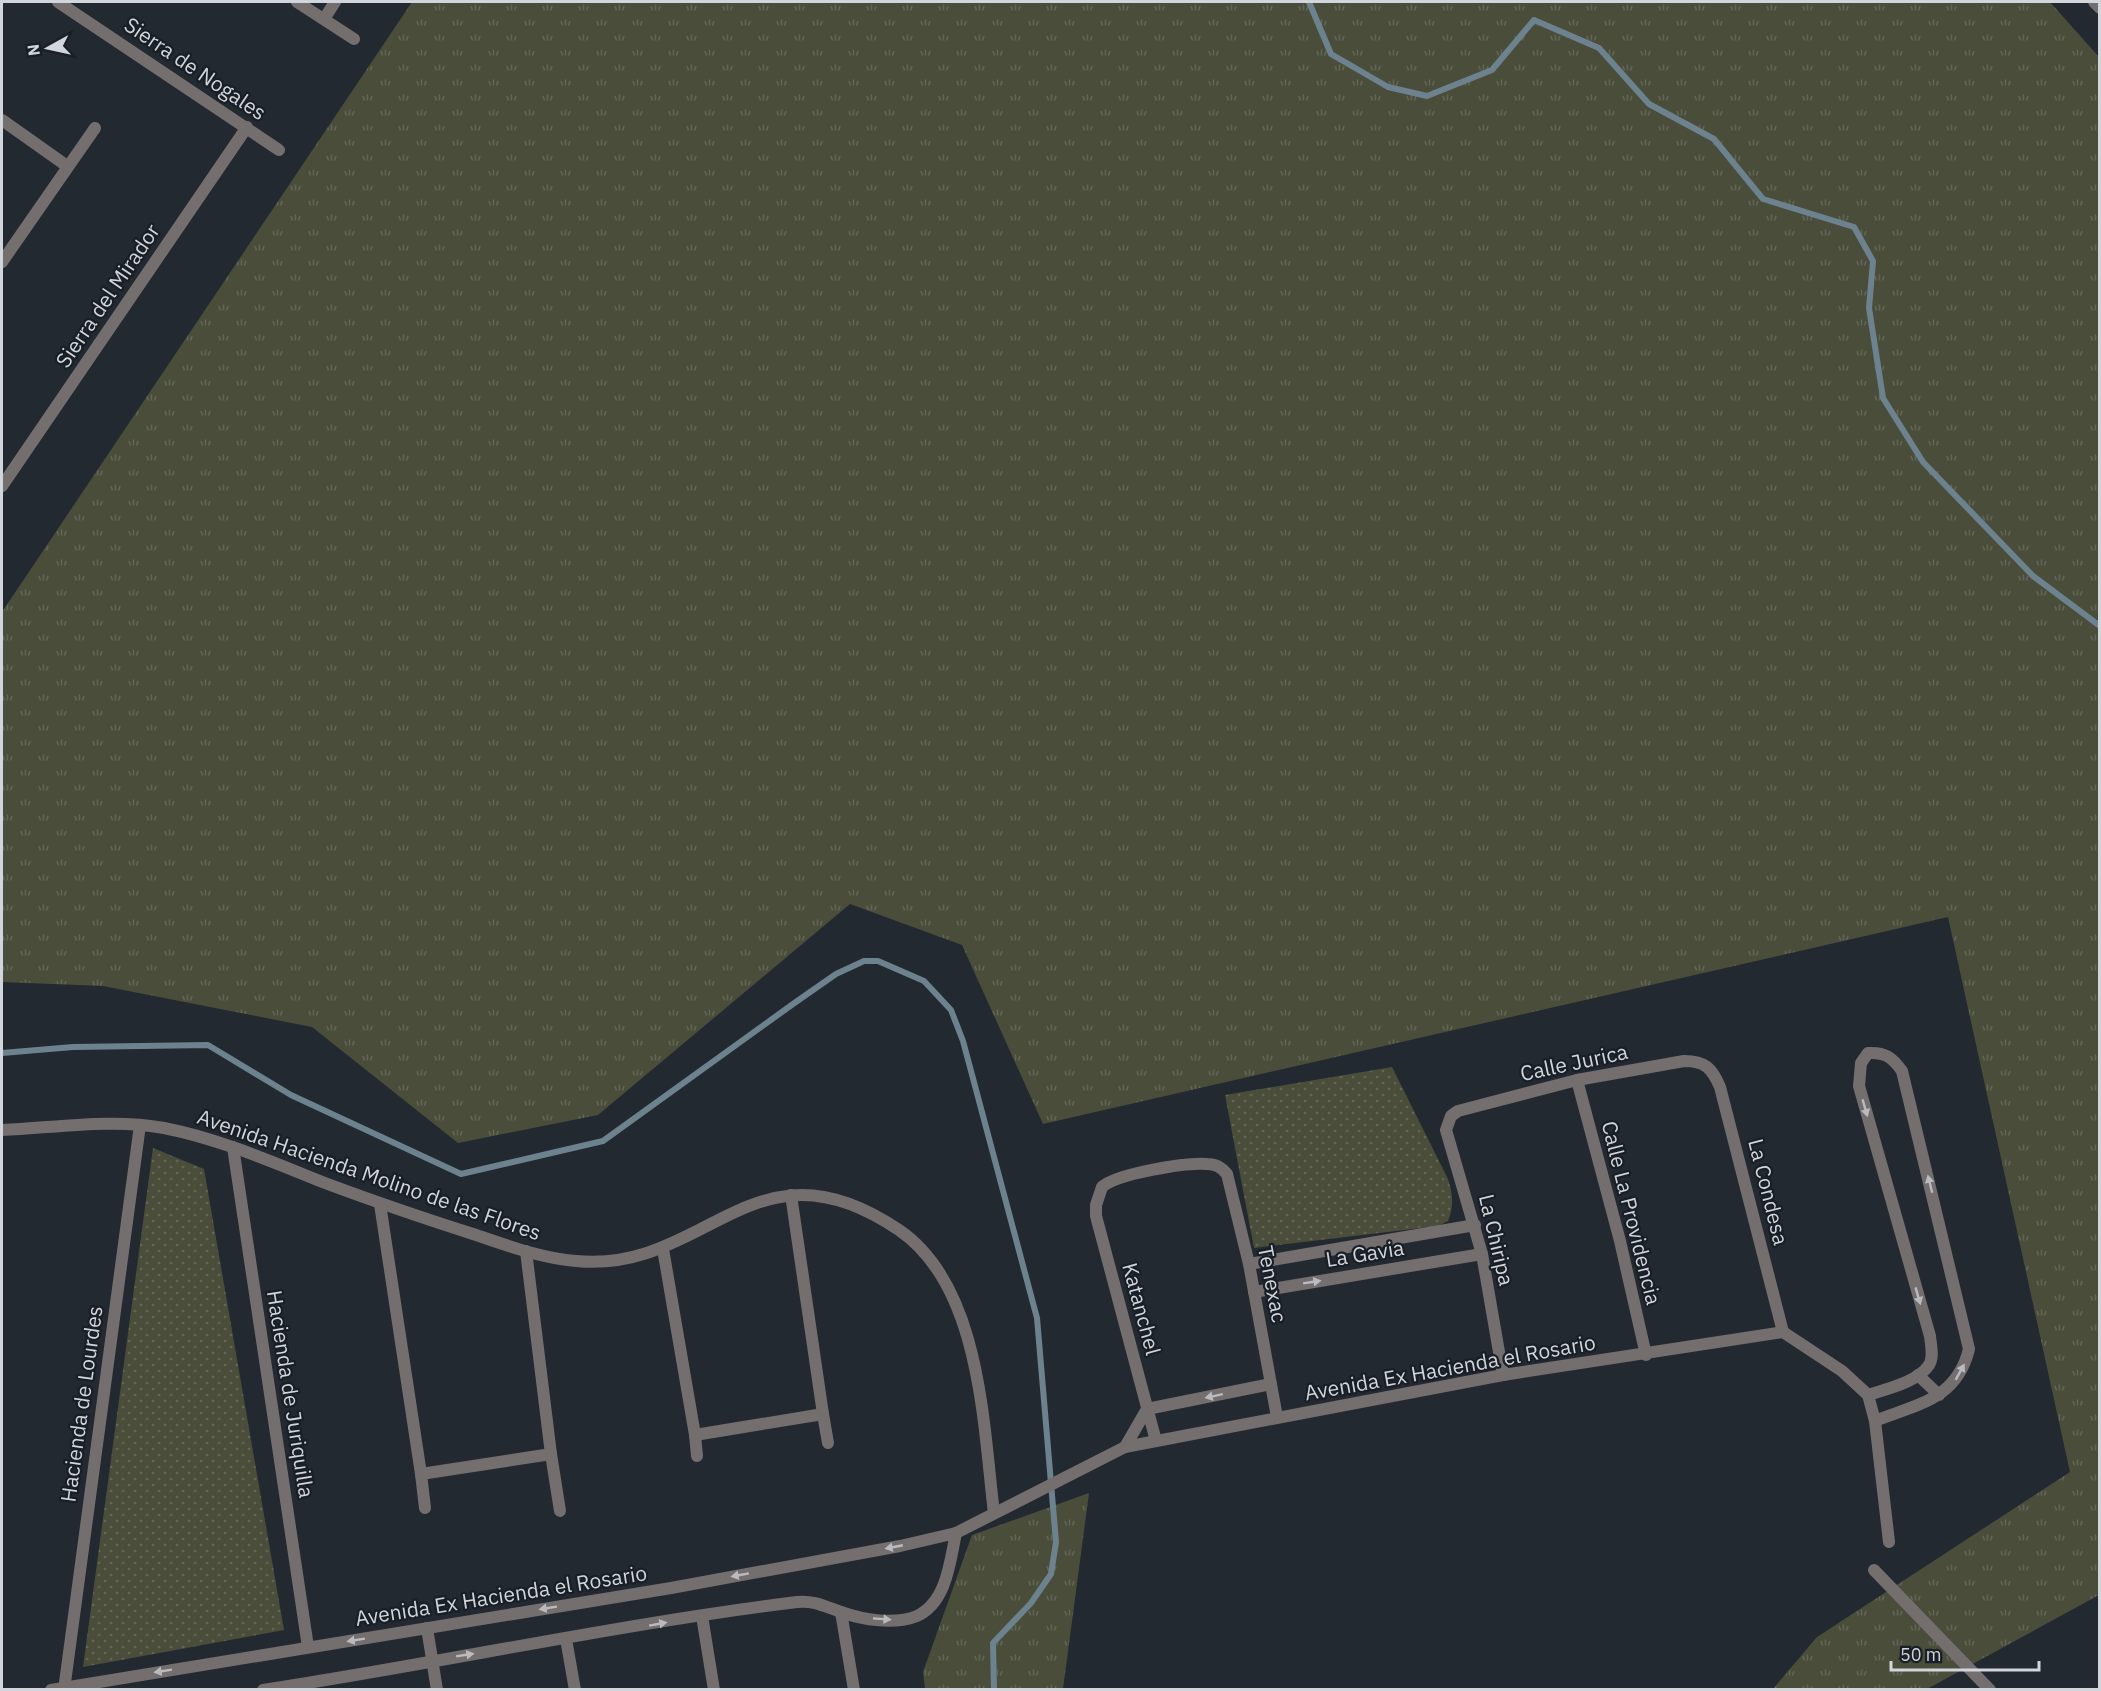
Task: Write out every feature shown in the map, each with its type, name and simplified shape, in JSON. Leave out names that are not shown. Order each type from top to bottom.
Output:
[{"type":"street","name":"Sierra de Nogales","points":[[58,2],[248,127],[279,150]]},
{"type":"street","points":[[297,2],[354,39]]},
{"type":"street","points":[[324,19],[335,2]]},
{"type":"street","points":[[2094,2],[2100,8]]},
{"type":"street","points":[[2,120],[68,166]]},
{"type":"street","name":"Sierra del Mirador","points":[[2,486],[248,127]]},
{"type":"street","points":[[2,262],[95,128]]},
{"type":"street","points":[[1868,1395],[1918,1375],[1928,1366],[1932,1355],[1930,1336],[1859,1086],[1861,1063],[1868,1053],[1879,1053],[1892,1057],[1902,1071],[1969,1349],[1957,1380],[1939,1395],[1875,1421]]},
{"type":"street","name":"Calle Jurica","points":[[1451,1116],[1458,1112],[1577,1080],[1684,1061],[1697,1061],[1708,1065]]},
{"type":"street","name":"La Condesa","points":[[1708,1065],[1717,1080],[1726,1106],[1783,1332]]},
{"type":"street","name":"Calle La Providencia","points":[[1577,1080],[1620,1241],[1646,1355]]},
{"type":"street","name":"La Chiripa","points":[[1451,1116],[1446,1130],[1482,1254],[1503,1376]]},
{"type":"street","name":"Avenida Hacienda Molino de las Flores","points":[[2,1130],[140,1125],[182,1132],[233,1147],[380,1204],[526,1251],[574,1261],[603,1262],[663,1249],[748,1204],[768,1197],[791,1195],[820,1197],[845,1203],[875,1216],[919,1245],[938,1271],[955,1305],[975,1367],[986,1429],[994,1513]]},
{"type":"street","name":"Hacienda de Lourdes","points":[[64,1688],[140,1125]]},
{"type":"street","name":"Hacienda de Juriquilla","points":[[233,1147],[308,1647]]},
{"type":"street","name":"Tenexac","points":[[1102,1187],[1120,1176],[1200,1164],[1216,1165],[1227,1174],[1249,1264],[1277,1417]]},
{"type":"street","name":"Katanchel","points":[[1102,1187],[1096,1205],[1096,1216],[1156,1441]]},
{"type":"street","points":[[791,1195],[828,1443]]},
{"type":"street","points":[[380,1204],[425,1508]]},
{"type":"street","name":"La Gavia","points":[[1249,1264],[1475,1225]]},
{"type":"street","points":[[663,1249],[698,1456]]},
{"type":"street","points":[[526,1251],[560,1511]]},
{"type":"street","name":"La Gavia","points":[[1254,1292],[1482,1254]]},
{"type":"street","points":[[1783,1332],[1842,1371],[1868,1395],[1875,1421],[1889,1542]]},
{"type":"street","name":"Avenida Ex Hacienda el Rosario","points":[[51,1689],[775,1569],[956,1533],[1125,1447],[1503,1376],[1783,1332]]},
{"type":"street","points":[[1918,1375],[1939,1395]]},
{"type":"street","points":[[1125,1447],[1148,1409],[1271,1384]]},
{"type":"street","points":[[694,1436],[824,1414]]},
{"type":"street","points":[[421,1474],[551,1454]]},
{"type":"street","points":[[262,1689],[304,1686],[432,1661],[702,1616],[805,1602],[826,1605],[841,1612],[874,1619],[901,1620],[928,1610],[942,1590],[956,1533]]},
{"type":"street","points":[[1874,1570],[1990,1689]]},
{"type":"street","points":[[841,1612],[854,1689]]},
{"type":"street","points":[[702,1616],[714,1689]]},
{"type":"street","points":[[427,1628],[437,1689]]},
{"type":"street","points":[[566,1639],[574,1689]]},
{"type":"green space","points":[[412,2],[2050,2],[2099,57],[2099,1595],[1927,1689],[1773,1689],[1817,1637],[2070,1472],[1948,917],[1043,1124],[962,945],[850,904],[598,1115],[458,1143],[312,1027],[103,986],[2,982],[2,612]]},
{"type":"green space","points":[[1392,1067],[1448,1179],[1452,1200],[1448,1221],[1438,1226],[1254,1248],[1225,1095]]},
{"type":"green space","points":[[153,1148],[204,1169],[284,1630],[83,1667]]},
{"type":"green space","points":[[1089,1493],[1063,1689],[925,1689],[923,1672],[972,1535]]},
{"type":"waterway","points":[[1309,2],[1331,54],[1388,87],[1427,96],[1492,70],[1534,20],[1599,48],[1649,104],[1714,139],[1763,199],[1854,227],[1873,261],[1869,308],[1883,398],[1923,462],[2033,576],[2100,626]]},
{"type":"waterway","points":[[2,1053],[73,1047],[208,1045],[291,1095],[461,1174],[603,1141],[836,974],[864,961],[878,961],[924,981],[951,1010],[963,1041],[1037,1318],[1056,1542],[1051,1574],[1031,1603],[993,1643],[994,1690]]}]
